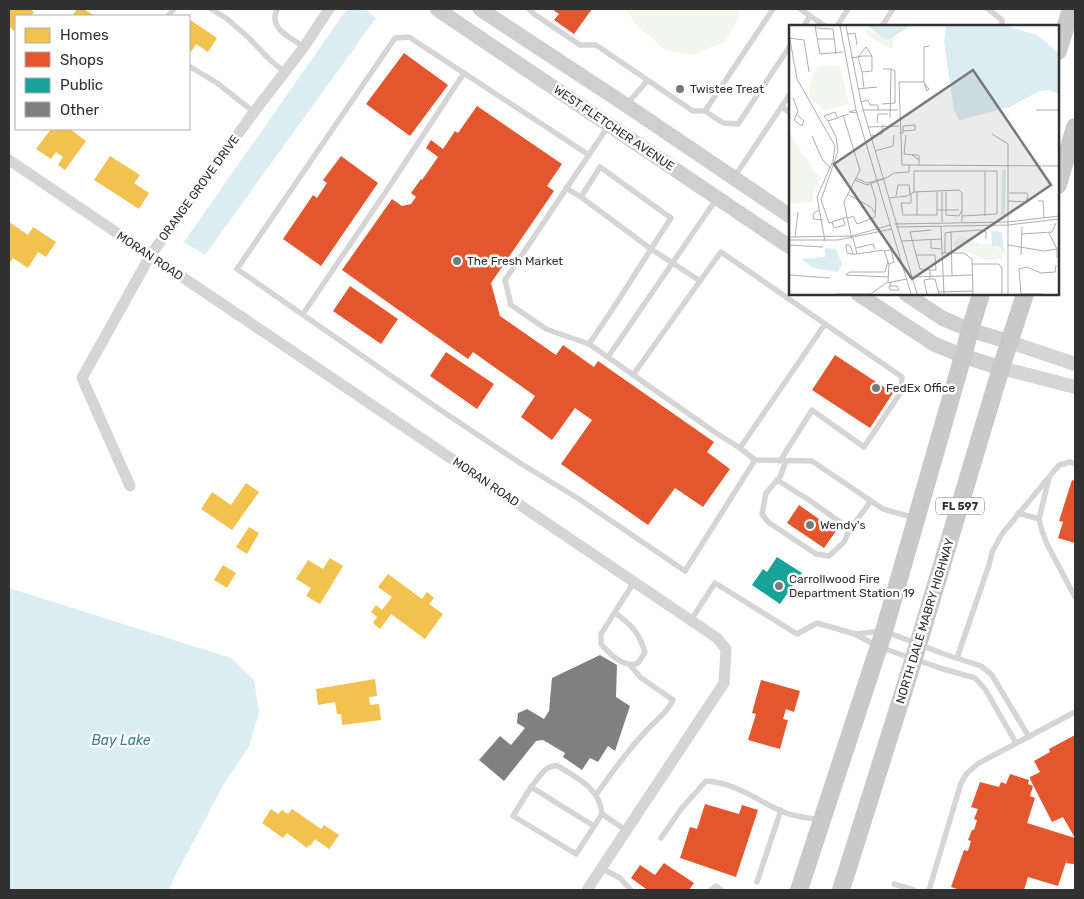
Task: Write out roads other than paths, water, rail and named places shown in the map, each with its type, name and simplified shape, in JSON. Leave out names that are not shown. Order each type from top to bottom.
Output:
[{"type":"main road","name":"WEST FLETCHER AVENUE","points":[[437,9],[789,247]]},
{"type":"main road","name":"WEST FLETCHER AVENUE","points":[[480,9],[789,215]]},
{"type":"main road","points":[[1059,48],[1071,9]]},
{"type":"main road","points":[[609,125],[626,105]]},
{"type":"main road","points":[[1059,182],[1075,127]]},
{"type":"main road","points":[[860,295],[934,344],[963,356],[1001,368]]},
{"type":"main road","points":[[908,295],[942,318],[970,330],[1010,342]]},
{"type":"main road","name":"FL 597","points":[[798,890],[882,639],[981,295]]},
{"type":"main road","name":"NORTH DALE MABRY HIGHWAY","points":[[841,890],[917,651],[1001,368],[1025,295]]},
{"type":"street","name":"ORANGE GROVE DRIVE","points":[[130,486],[82,378],[150,256],[254,112],[304,47],[329,9]]},
{"type":"street","name":"MORAN ROAD","points":[[9,160],[717,638],[726,650],[724,683],[587,890]]},
{"type":"street","points":[[1010,342],[1075,364]]},
{"type":"street","points":[[1001,368],[1075,387]]},
{"type":"lane","points":[[211,9],[226,18],[284,72]]},
{"type":"lane","points":[[277,9],[274,21],[278,28],[304,47]]},
{"type":"lane","points":[[529,9],[580,45],[596,46],[693,111],[705,111],[722,123],[738,124],[789,48]]},
{"type":"lane","points":[[705,111],[773,9]]},
{"type":"lane","points":[[800,9],[824,25]]},
{"type":"lane","points":[[840,25],[848,9]]},
{"type":"lane","points":[[883,25],[893,9]]},
{"type":"lane","points":[[988,9],[1002,20],[1002,25]]},
{"type":"lane","points":[[805,25],[810,16]]},
{"type":"lane","points":[[589,155],[408,37],[395,38],[237,269],[436,407],[685,571],[755,460]]},
{"type":"lane","points":[[190,67],[217,83],[254,112]]},
{"type":"lane","points":[[303,314],[464,73]]},
{"type":"lane","points":[[626,105],[647,81]]},
{"type":"lane","points":[[733,178],[789,96]]},
{"type":"lane","points":[[782,107],[789,112]]},
{"type":"lane","points":[[609,125],[505,280],[512,305],[546,329],[589,344],[755,460],[812,461],[883,509],[917,519]]},
{"type":"lane","points":[[581,197],[600,167],[671,218],[589,344]]},
{"type":"lane","points":[[566,188],[700,281]]},
{"type":"lane","points":[[608,357],[717,198]]},
{"type":"lane","points":[[633,375],[721,252],[902,377],[901,392],[864,447],[812,410],[783,461],[780,477],[766,493],[762,514],[768,522],[816,554],[829,556],[844,542],[850,529],[871,501]]},
{"type":"lane","points":[[740,448],[825,324]]},
{"type":"lane","points":[[958,658],[992,552],[1002,534],[1059,465],[1070,462],[1075,464]]},
{"type":"lane","points":[[1049,476],[1039,519],[1047,544],[1075,597]]},
{"type":"lane","points":[[777,480],[850,529]]},
{"type":"lane","points":[[1018,513],[1039,519]]},
{"type":"lane","points":[[596,795],[616,766],[647,730],[671,707],[673,700],[640,678],[630,665],[607,651],[601,644],[602,634],[634,582]]},
{"type":"lane","points":[[690,620],[715,583],[797,634],[817,624],[882,639],[917,651],[958,658],[981,666],[992,676],[1029,737]]},
{"type":"lane","points":[[615,612],[632,626],[640,638],[645,652],[638,663],[630,665]]},
{"type":"lane","points":[[855,634],[882,639],[917,651],[940,668],[975,678],[985,688],[1016,742]]},
{"type":"lane","points":[[929,890],[962,783],[967,773],[979,763],[1016,742],[1075,712]]},
{"type":"lane","points":[[552,765],[558,766],[584,783],[596,795],[601,804],[602,814],[576,854],[513,816],[531,787],[547,768],[552,765]]},
{"type":"lane","points":[[661,838],[681,809],[706,781],[740,789],[790,814],[822,820]]},
{"type":"lane","points":[[531,787],[594,826]]},
{"type":"lane","points":[[757,882],[782,810]]},
{"type":"lane","points":[[602,814],[627,831]]},
{"type":"lane","points":[[602,868],[620,878],[631,890]]},
{"type":"lane","points":[[894,884],[914,890]]},
{"type":"lane","points":[[711,890],[719,888]]},
{"type":"water","points":[[347,9],[365,9],[376,18],[205,255],[184,242]]},
{"type":"water","name":"Bay Lake","points":[[9,588],[231,658],[254,680],[259,712],[249,747],[225,782],[169,890],[9,890]]},
{"type":"place","name":"Twistee Treat","points":[[680,89]]},
{"type":"place","name":"The Fresh Market","points":[[457,261]]},
{"type":"place","name":"FedEx Office","points":[[876,388]]},
{"type":"place","name":"Wendy's","points":[[810,525]]},
{"type":"place","name":"Carrollwood Fire Department Station 19","points":[[779,586]]}]
